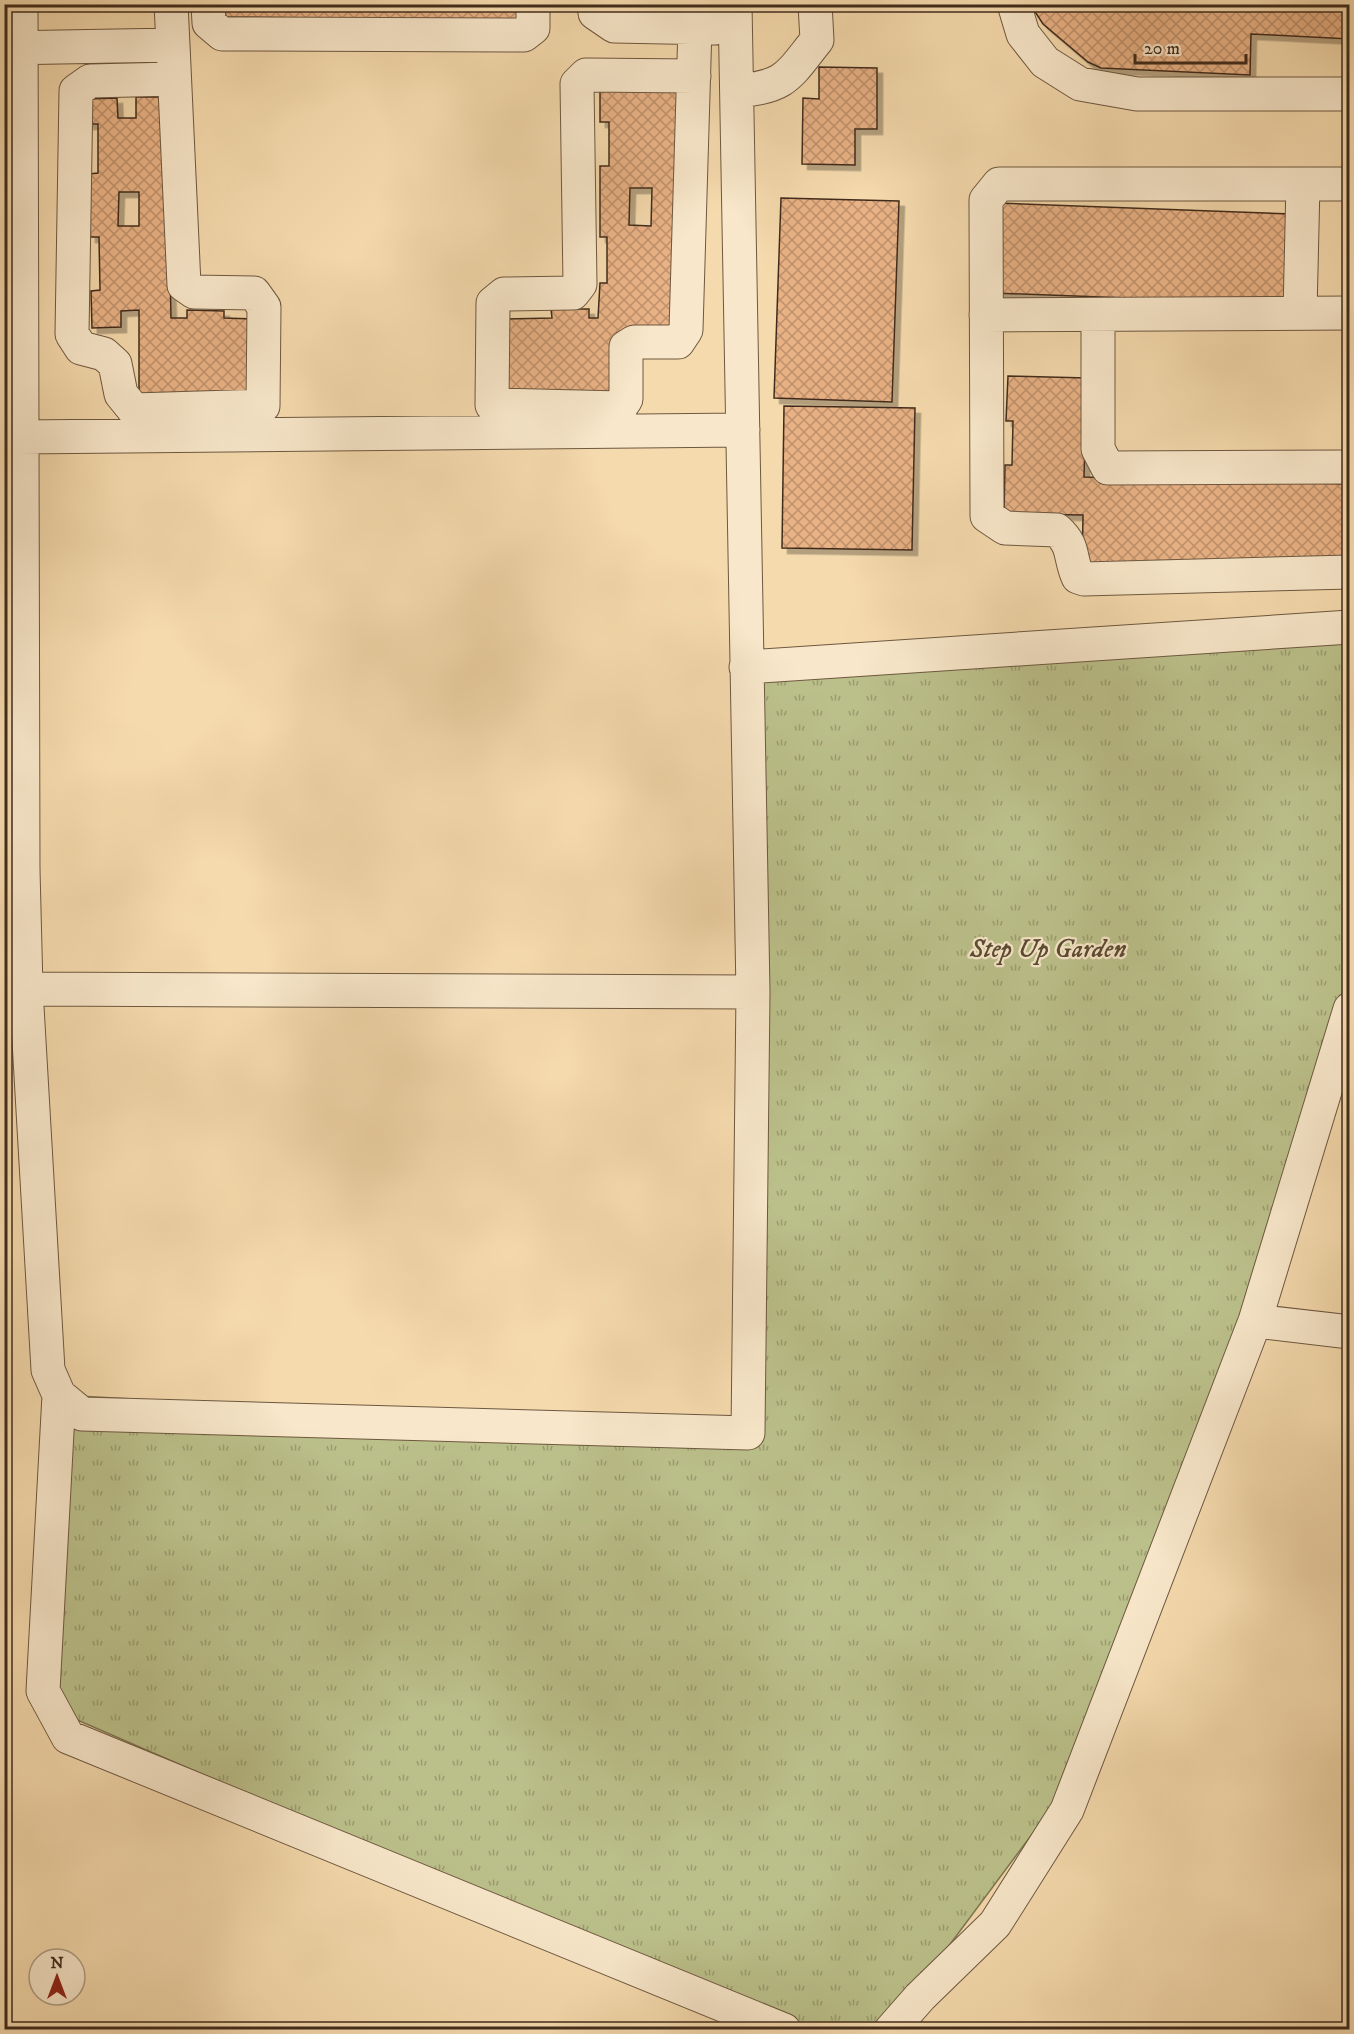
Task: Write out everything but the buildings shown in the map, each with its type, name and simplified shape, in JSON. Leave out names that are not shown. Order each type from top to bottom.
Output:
[{"type":"street","points":[[171,4],[184,285],[194,292],[254,293],[264,307],[263,421]]},
{"type":"street","points":[[208,4],[209,23],[222,34],[524,35],[533,28],[533,4]]},
{"type":"street","points":[[15,10],[12,47],[20,437],[14,870],[26,989],[48,1370],[59,1395],[82,1414],[748,1433],[753,992],[736,17],[614,26],[595,13],[594,4]]},
{"type":"street","points":[[737,91],[757,89],[784,81],[817,40],[815,4]]},
{"type":"street","points":[[1014,4],[1023,34],[1045,62],[1080,84],[1137,94],[1350,94]]},
{"type":"street","points":[[492,419],[620,408],[626,399],[626,347],[634,342],[678,342],[686,330],[694,76],[676,20]]},
{"type":"street","points":[[12,47],[173,45]]},
{"type":"street","points":[[492,419],[493,303],[504,294],[573,293],[580,284],[577,84],[586,75],[694,76]]},
{"type":"street","points":[[174,79],[90,81],[76,91],[72,334],[81,348],[104,354],[115,364],[121,394],[135,410],[263,421]]},
{"type":"street","points":[[1350,184],[999,184],[986,200],[987,516],[1005,528],[1057,530],[1073,550],[1074,567],[1078,577],[1084,579],[1350,572]]},
{"type":"street","points":[[1300,313],[1303,184]]},
{"type":"street","points":[[986,315],[1350,313]]},
{"type":"street","points":[[1098,315],[1098,449],[1108,468],[1350,467]]},
{"type":"street","points":[[20,437],[263,421],[492,419],[743,430]]},
{"type":"street","points":[[746,667],[1350,627]]},
{"type":"street","points":[[26,989],[753,992]]},
{"type":"street","points":[[891,2030],[920,1996],[995,1924],[1067,1810],[1255,1321],[1350,1009]]},
{"type":"street","points":[[1255,1321],[1350,1332]]},
{"type":"street","points":[[59,1395],[43,1691],[68,1737],[784,2030]]},
{"type":"green space","name":"Step Up Garden","points":[[1349,627],[1349,1000],[1085,1763],[887,2029],[789,2029],[52,1709],[59,1395],[748,1432],[746,667]]}]
